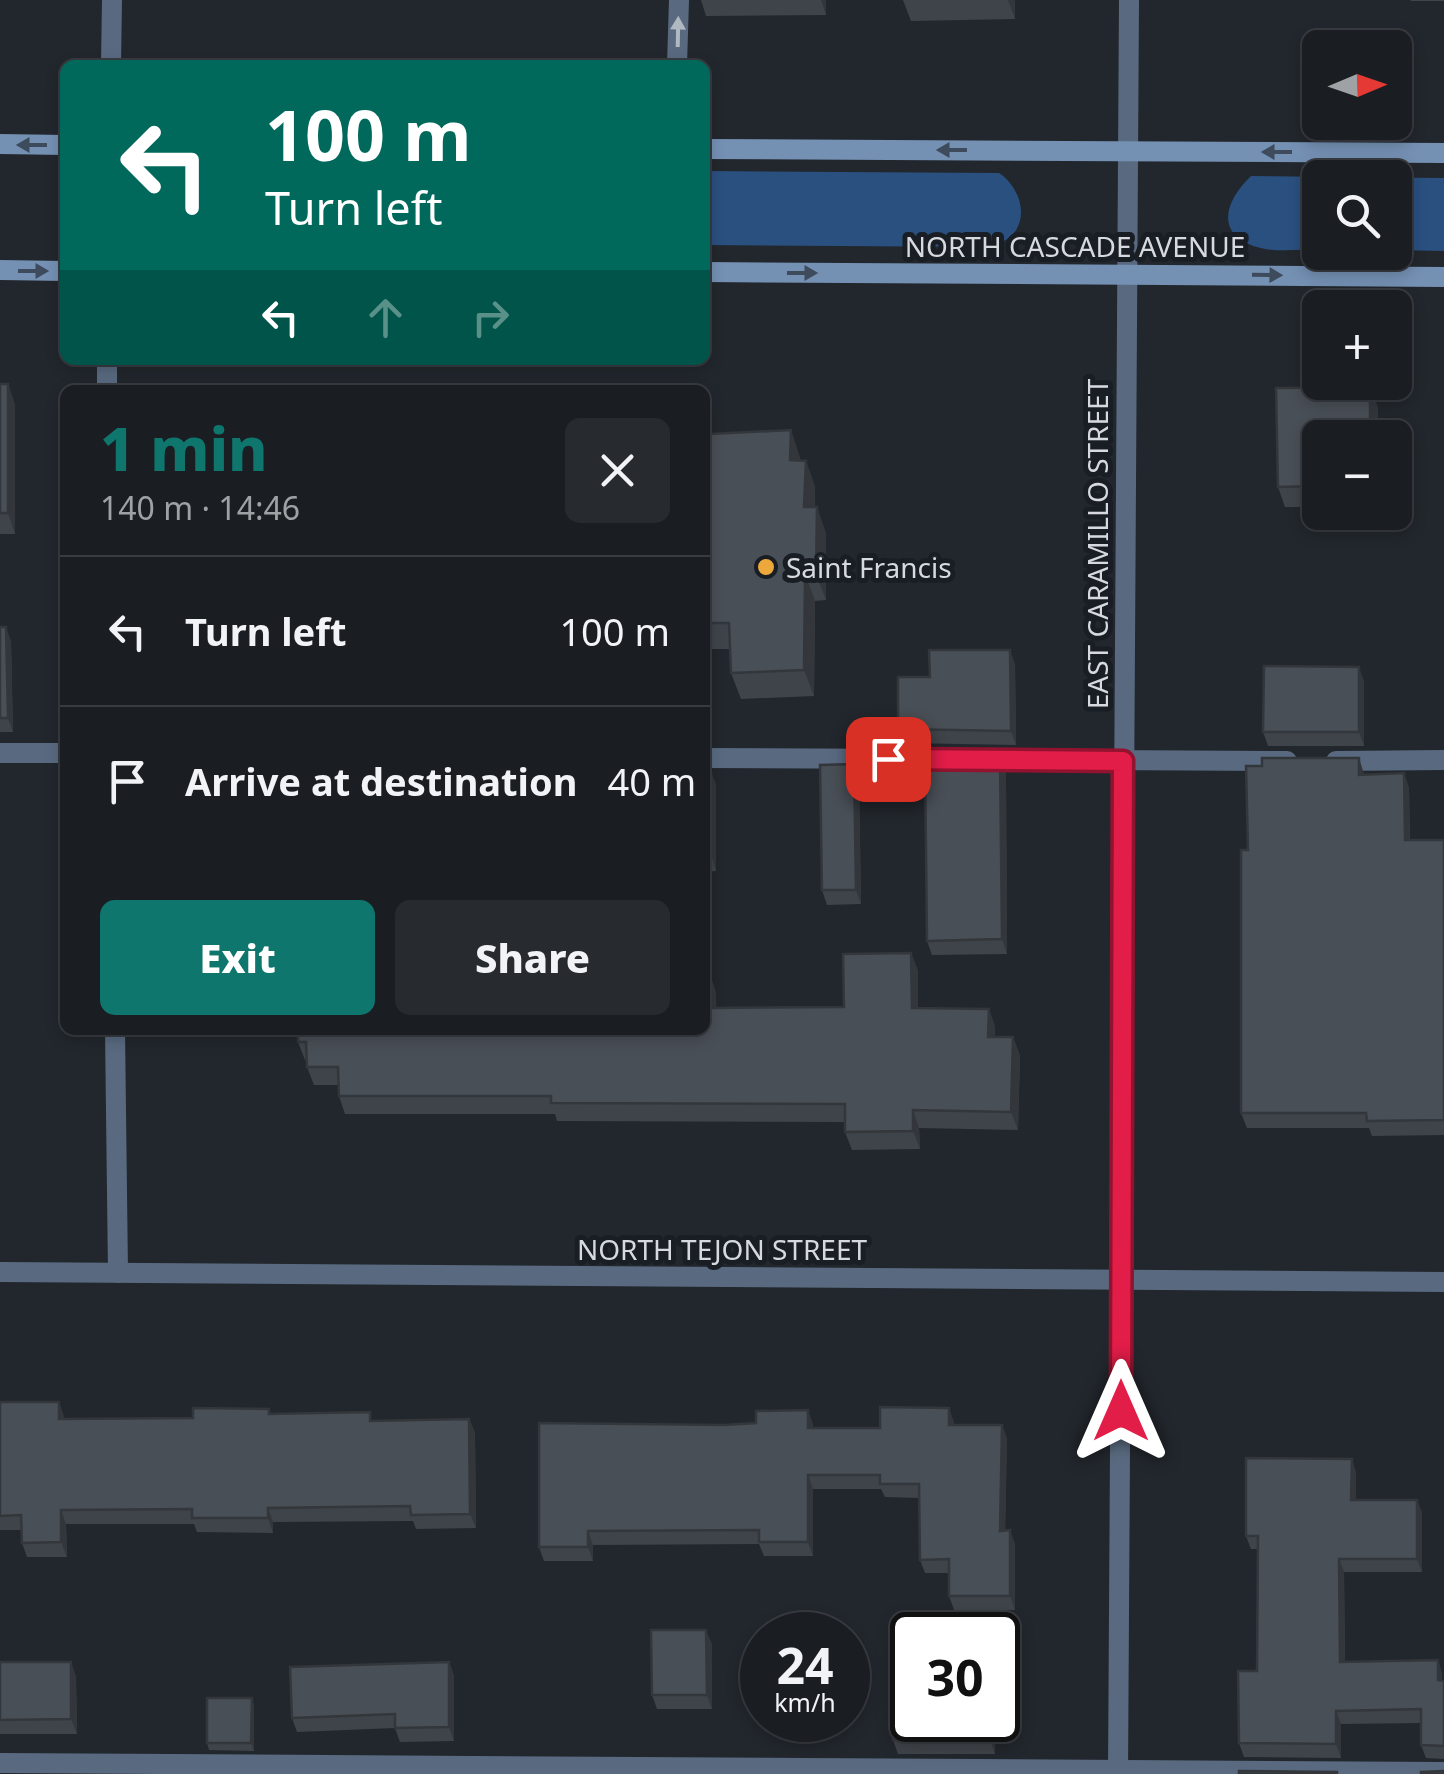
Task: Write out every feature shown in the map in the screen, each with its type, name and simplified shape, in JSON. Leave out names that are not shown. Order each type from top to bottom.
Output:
[{"type":"main road","points":[[0,144],[60,145]]},
{"type":"main road","points":[[710,150],[1444,153]]},
{"type":"main road","points":[[0,270],[60,271]]},
{"type":"main road","name":"NORTH CASCADE AVENUE","points":[[710,272],[1444,277]]},
{"type":"street","points":[[111,60],[112,0]]},
{"type":"street","points":[[678,60],[679,0]]},
{"type":"street","name":"EAST CARAMILLO STREET","points":[[1118,1772],[1129,0]]},
{"type":"street","points":[[0,753],[60,753]]},
{"type":"street","points":[[710,758],[1444,760]]},
{"type":"street","points":[[115,1035],[118,1273]]},
{"type":"street","name":"NORTH TEJON STREET","points":[[0,1272],[1444,1282]]},
{"type":"street","points":[[0,1763],[1444,1772]]},
{"type":"shaded area","points":[[710,171],[999,173],[1016,193],[1020,220],[1011,236],[989,247],[710,245]]},
{"type":"shaded area","points":[[1251,176],[1302,177],[1302,249],[1264,249],[1234,234],[1228,216]]},
{"type":"shaded area","points":[[1412,178],[1444,178],[1444,251],[1412,250]]},
{"type":"building","points":[[0,384],[8,384],[8,513],[0,513]]},
{"type":"building","points":[[1276,388],[1302,388],[1302,400],[1370,400],[1370,420],[1302,420],[1302,486],[1278,487]]},
{"type":"building","name":"Saint Francis","points":[[791,430],[790,460],[806,461],[804,507],[817,507],[816,574],[805,574],[804,670],[731,673],[729,623],[710,623],[710,434]]},
{"type":"building","points":[[0,627],[6,627],[8,718],[0,718]]},
{"type":"building","name":"Saint Francis","points":[[929,650],[1010,650],[1011,731],[898,729],[898,677],[930,677]]},
{"type":"building","points":[[1264,666],[1359,667],[1359,732],[1263,732]]},
{"type":"building","points":[[925,758],[1000,758],[1002,939],[927,941]]},
{"type":"building","points":[[1262,758],[1359,758],[1359,775],[1404,773],[1405,840],[1444,840],[1444,1120],[1367,1121],[1366,1113],[1241,1113],[1241,850],[1248,850],[1246,766],[1262,766]]},
{"type":"building","points":[[854,764],[856,890],[822,890],[820,765]]},
{"type":"building","points":[[710,772],[711,772],[710,858]]},
{"type":"building","points":[[911,953],[912,1008],[989,1009],[988,1037],[1013,1037],[1011,1112],[913,1110],[913,1131],[845,1132],[845,1104],[551,1103],[551,1096],[339,1096],[338,1067],[307,1067],[306,1042],[298,1042],[298,1035],[710,1035],[710,1008],[844,1007],[843,954]]},
{"type":"building","points":[[0,1402],[59,1402],[59,1419],[193,1418],[193,1408],[269,1409],[269,1414],[370,1412],[370,1421],[469,1419],[470,1514],[411,1515],[410,1506],[268,1508],[268,1518],[192,1518],[192,1509],[61,1510],[61,1542],[22,1543],[21,1515],[0,1516]]},
{"type":"building","points":[[880,1407],[949,1408],[949,1425],[1002,1425],[1000,1531],[1010,1530],[1010,1596],[949,1596],[949,1559],[920,1560],[919,1484],[880,1484],[880,1475],[808,1475],[808,1542],[759,1542],[759,1530],[588,1531],[588,1547],[539,1547],[539,1423],[724,1425],[756,1423],[756,1411],[808,1410],[808,1428],[880,1428]]},
{"type":"building","points":[[1246,1458],[1352,1459],[1351,1500],[1417,1500],[1417,1559],[1339,1559],[1340,1662],[1438,1660],[1438,1680],[1444,1681],[1444,1746],[1421,1745],[1421,1709],[1336,1711],[1336,1744],[1239,1743],[1238,1671],[1257,1671],[1258,1536],[1246,1536]]},
{"type":"building","points":[[651,1630],[706,1630],[707,1695],[652,1695]]},
{"type":"building","points":[[0,1662],[71,1662],[71,1719],[0,1720]]},
{"type":"building","points":[[449,1662],[449,1727],[395,1728],[395,1714],[292,1718],[290,1667]]},
{"type":"building","points":[[207,1698],[252,1698],[251,1743],[207,1743]]},
{"type":"building","points":[[1337,1772],[1337,1774],[1239,1774]]},
{"type":"place","name":"Saint Francis","points":[[766,567]]},
{"type":"route","points":[[888,759],[1123,761],[1121,1411]]}]
